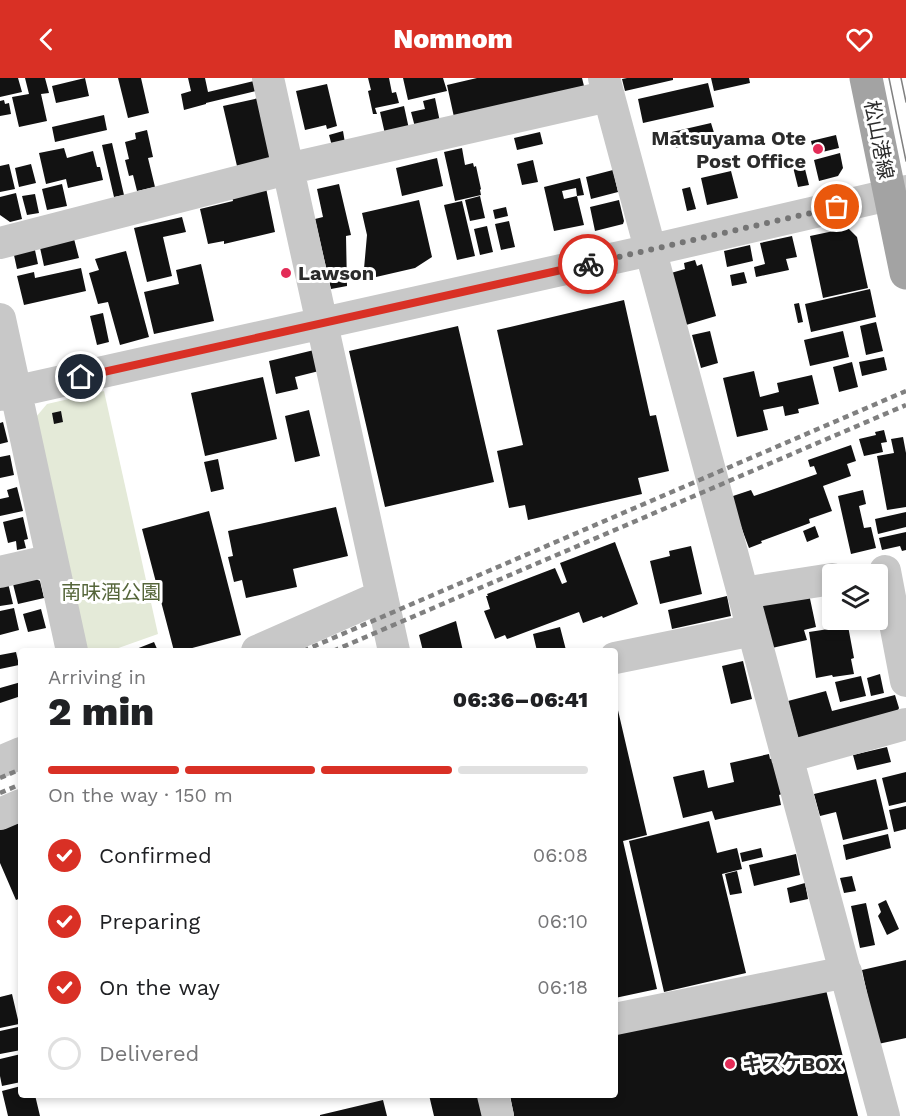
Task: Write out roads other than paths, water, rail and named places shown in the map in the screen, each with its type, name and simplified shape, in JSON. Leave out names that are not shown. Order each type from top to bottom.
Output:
[{"type":"main road","name":"松山港線","points":[[866,78],[898,193],[906,273]]},
{"type":"street","points":[[268,78],[393,648]]},
{"type":"street","points":[[0,243],[607,87],[884,1116]]},
{"type":"street","points":[[8,394],[898,193]]},
{"type":"street","points":[[0,319],[8,394],[52,560],[71,648]]},
{"type":"street","points":[[0,572],[52,560]]},
{"type":"street","points":[[743,593],[822,581]]},
{"type":"street","points":[[888,591],[906,681]]},
{"type":"street","points":[[264,648],[382,596]]},
{"type":"street","points":[[618,657],[753,630]]},
{"type":"street","points":[[787,757],[906,724]]},
{"type":"street","points":[[0,762],[18,754]]},
{"type":"street","points":[[0,814],[18,806]]},
{"type":"street","points":[[618,1018],[846,972]]},
{"type":"street","points":[[494,1098],[498,1116]]},
{"type":"tram line","points":[[889,78],[906,161]]},
{"type":"tram line","points":[[901,78],[906,102]]},
{"type":"railway","points":[[310,648],[906,391]]},
{"type":"railway","points":[[340,648],[906,405]]},
{"type":"railway","points":[[0,778],[18,770]]},
{"type":"railway","points":[[0,793],[18,785]]},
{"type":"place","name":"Matsuyama Ote Post Office","points":[[818,149]]},
{"type":"place","name":"Lawson","points":[[286,273]]},
{"type":"place","name":"キスケBOX","points":[[730,1064]]},
{"type":"park label","name":"南味酒公園","points":[[111,592]]}]
